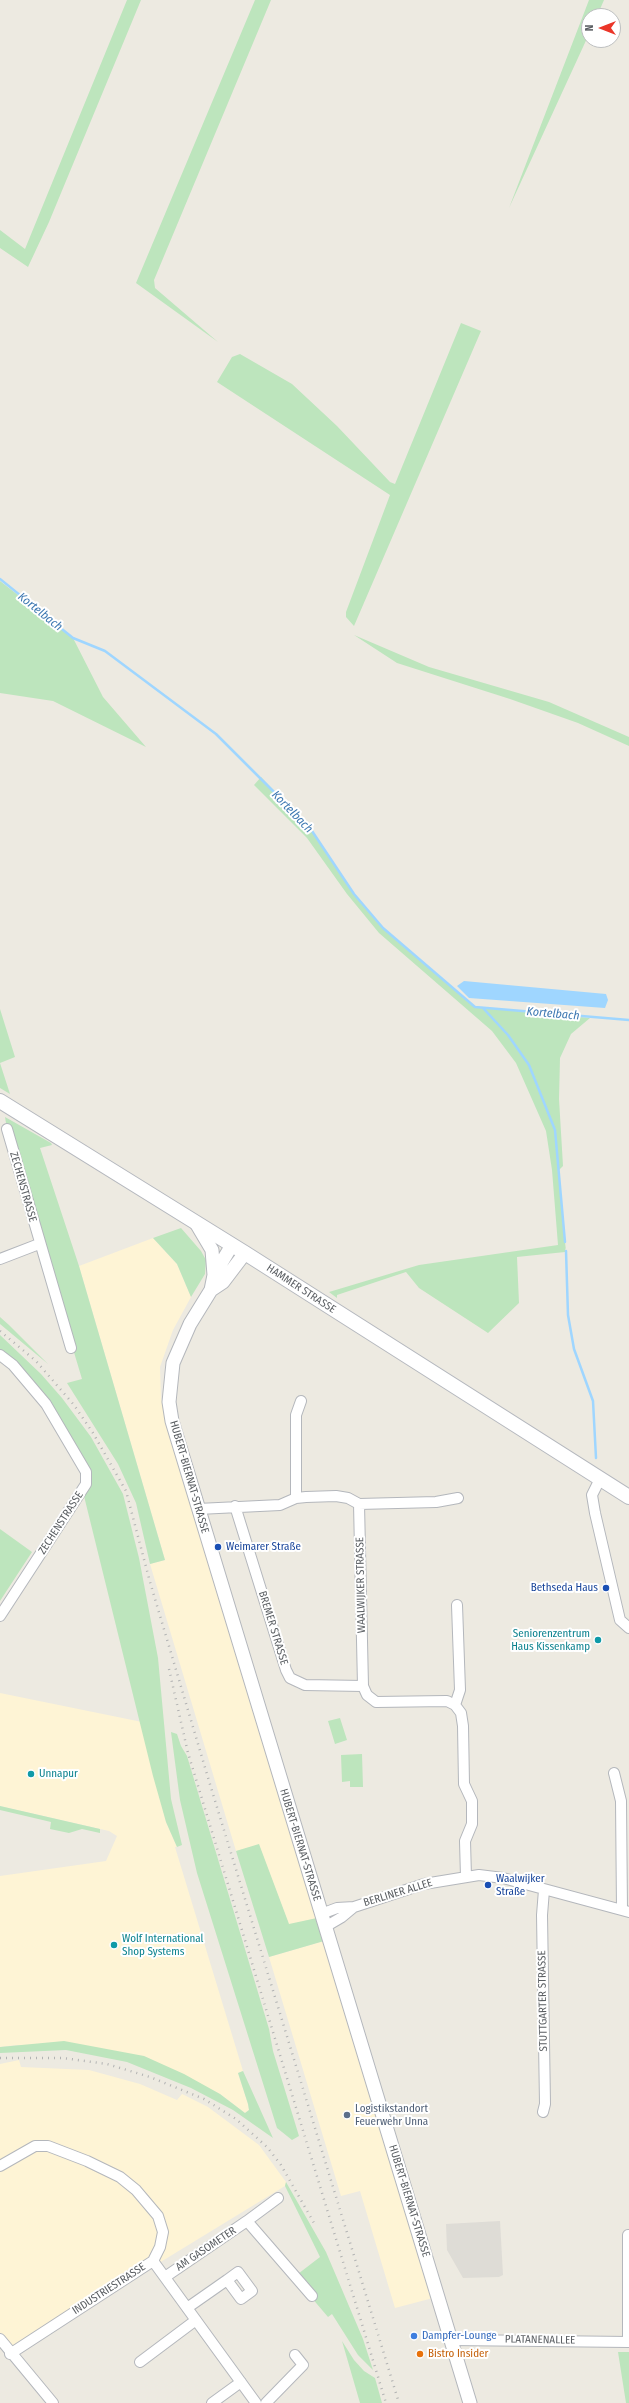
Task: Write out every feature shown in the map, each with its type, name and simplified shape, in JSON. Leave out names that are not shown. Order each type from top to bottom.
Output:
[{"type":"main road","name":"HAMMER STRASSE","points":[[0,1101],[245,1253],[629,1498]]},
{"type":"street","name":"ZECHENSTRASSE","points":[[7,1130],[70,1348]]},
{"type":"street","points":[[196,1223],[212,1250],[214,1275]]},
{"type":"street","points":[[0,1259],[39,1244]]},
{"type":"street","name":"HUBERT-BIERNAT-STRASSE","points":[[232,1245],[214,1275],[211,1290],[179,1345],[170,1382],[172,1421],[470,2403]]},
{"type":"street","name":"HUBERT-BIERNAT-STRASSE","points":[[211,1290],[223,1282],[245,1253]]},
{"type":"street","name":"ZECHENSTRASSE","points":[[0,1354],[13,1365],[46,1404],[86,1472],[86,1484],[0,1616]]},
{"type":"street","points":[[296,1498],[296,1415],[301,1401]]},
{"type":"street","points":[[600,1479],[592,1495],[595,1513],[620,1620],[629,1628]]},
{"type":"street","points":[[198,1509],[280,1505],[296,1498],[336,1496],[348,1498],[359,1504],[436,1502],[458,1498]]},
{"type":"street","name":"WAALWIJKER STRASSE","points":[[359,1504],[363,1686]]},
{"type":"street","name":"BREMER STRASSE","points":[[235,1506],[290,1678],[304,1685],[363,1686]]},
{"type":"street","points":[[455,1705],[460,1690],[457,1605]]},
{"type":"street","points":[[363,1686],[367,1695],[376,1702],[447,1701],[455,1705],[463,1719],[464,1784],[472,1800],[472,1824],[465,1841],[466,1877]]},
{"type":"street","points":[[614,1773],[621,1800],[626,1911]]},
{"type":"street","name":"BERLINER ALLEE","points":[[321,1914],[337,1908],[354,1907],[414,1886],[466,1877],[488,1876],[503,1878],[626,1911]]},
{"type":"street","name":"STUTTGARTER STRASSE","points":[[543,2112],[545,2104],[542,1915],[544,1890]]},
{"type":"street","name":"BERLINER ALLEE","points":[[325,1927],[342,1917],[354,1907]]},
{"type":"street","name":"INDUSTRIESTRASSE","points":[[0,2166],[35,2146],[48,2146],[87,2161],[120,2177],[136,2190],[158,2216],[161,2223],[162,2239],[153,2261],[10,2354]]},
{"type":"street","name":"AM GASOMETER","points":[[165,2277],[278,2198]]},
{"type":"street","name":"AM GASOMETER","points":[[247,2221],[312,2296]]},
{"type":"street","points":[[628,2235],[628,2342]]},
{"type":"street","name":"AM GASOMETER","points":[[153,2261],[256,2403]]},
{"type":"street","points":[[188,2308],[228,2280]]},
{"type":"street","points":[[140,2362],[196,2320]]},
{"type":"street","points":[[0,2339],[10,2354],[53,2403]]},
{"type":"street","name":"PLATANENALLEE","points":[[452,2340],[628,2342]]},
{"type":"street","points":[[266,2403],[303,2365],[295,2355]]},
{"type":"street","points":[[212,2403],[241,2382]]},
{"type":"shaded area","points":[[153,1238],[177,1264],[191,1297],[173,1330],[160,1367],[161,1398],[167,1428],[317,1918],[289,1925],[259,1845],[236,1851],[150,1564],[165,1560],[79,1266]]},
{"type":"shaded area","points":[[0,1693],[142,1722],[166,1822],[177,1847],[175,1847],[243,2071],[238,2073],[248,2104],[249,2110],[245,2113],[220,2094],[144,2056],[18,2045],[0,2047],[0,1876],[106,1861],[117,1836],[109,1831],[0,1806]]},
{"type":"shaded area","points":[[324,1941],[433,2298],[395,2308],[360,2191],[341,2196],[269,1957]]},
{"type":"shaded area","points":[[19,2060],[21,2067],[89,2070],[140,2084],[177,2100],[182,2094],[208,2107],[259,2145],[286,2182],[285,2186],[10,2354],[0,2339],[0,2064]]},
{"type":"shaded area","points":[[500,2221],[503,2275],[499,2277],[463,2278],[447,2250],[446,2224]]},
{"type":"green space","points":[[127,0],[141,0],[49,222],[28,267],[0,248],[0,230],[25,249]]},
{"type":"green space","points":[[255,0],[271,0],[154,280],[155,288],[218,342],[136,283]]},
{"type":"green space","points":[[589,0],[604,0],[600,8],[586,8]]},
{"type":"green space","points":[[581,21],[581,48],[583,48],[509,208]]},
{"type":"green space","points":[[461,323],[481,331],[354,626],[346,617],[346,612],[390,495],[217,382],[232,357],[240,354],[292,384],[337,426],[390,482],[395,484]]},
{"type":"green space","points":[[0,581],[73,638],[103,697],[146,747],[53,701],[0,693]]},
{"type":"green space","points":[[354,635],[429,667],[549,702],[629,737],[629,746],[578,723],[510,699],[397,663]]},
{"type":"green space","points":[[261,777],[310,828],[354,894],[383,928],[474,1007],[590,1018],[571,1034],[560,1058],[559,1099],[563,1166],[559,1170],[566,1251],[565,1248],[565,1252],[517,1257],[519,1303],[488,1333],[419,1288],[406,1272],[337,1295],[337,1298],[329,1292],[419,1265],[558,1245],[552,1170],[546,1131],[516,1063],[492,1031],[379,933],[347,894],[307,838],[254,785]]},
{"type":"green space","points":[[0,1009],[15,1057],[0,1063]]},
{"type":"green space","points":[[0,1063],[10,1094],[0,1088]]},
{"type":"green space","points":[[5,1117],[51,1143],[52,1145],[40,1148],[79,1266],[165,1560],[150,1564],[136,1503],[118,1464],[67,1383],[82,1379],[7,1129]]},
{"type":"green space","points":[[181,1228],[201,1251],[206,1260],[205,1274],[191,1297],[177,1264],[153,1238]]},
{"type":"green space","points":[[0,1317],[9,1325],[48,1364],[0,1324]]},
{"type":"green space","points":[[0,1335],[41,1374],[62,1398],[91,1437],[123,1494],[139,1558],[158,1658],[171,1799],[182,1845],[177,1847],[166,1822],[153,1776],[84,1496],[83,1489],[86,1472],[46,1404],[0,1355]]},
{"type":"green space","points":[[0,1529],[32,1552],[0,1601]]},
{"type":"green space","points":[[340,1718],[347,1740],[335,1744],[328,1721]]},
{"type":"green space","points":[[171,1732],[177,1734],[181,1746],[187,1756],[269,2029],[273,2051],[299,2136],[292,2140],[277,2128],[197,1873],[180,1800]]},
{"type":"green space","points":[[362,1754],[363,1787],[350,1787],[350,1781],[342,1782],[341,1755]]},
{"type":"green space","points":[[0,1806],[100,1829],[100,1833],[82,1829],[69,1833],[50,1829],[51,1822],[0,1810]]},
{"type":"green space","points":[[259,1844],[289,1924],[317,1918],[324,1941],[269,1957],[236,1851]]},
{"type":"green space","points":[[64,2041],[144,2056],[184,2074],[220,2094],[245,2113],[249,2110],[248,2104],[238,2073],[243,2071],[273,2138],[233,2110],[191,2088],[127,2062],[66,2050],[0,2053],[0,2047]]},
{"type":"green space","points":[[286,2182],[326,2252],[363,2339],[373,2370],[358,2355],[332,2314],[328,2317],[294,2277],[320,2257],[285,2186]]},
{"type":"green space","points":[[342,2341],[354,2360],[364,2371],[375,2378],[382,2403],[360,2403]]},
{"type":"green space","points":[[618,2352],[629,2352],[629,2403],[626,2403]]},
{"type":"water","points":[[464,981],[606,994],[608,1000],[605,1008],[469,998],[457,986]]},
{"type":"waterway","name":"Kortelbach","points":[[0,579],[73,638],[105,651],[216,734],[310,828],[354,894],[383,928],[475,1007],[629,1020]]},
{"type":"waterway","points":[[483,1008],[508,1035],[529,1065],[555,1130],[565,1242]]},
{"type":"waterway","points":[[566,1251],[568,1315],[574,1349],[593,1401],[596,1458]]},
{"type":"railway","points":[[0,1331],[36,1361],[74,1405],[93,1433],[126,1491],[150,1582],[209,1781],[399,2403]]},
{"type":"railway","points":[[169,1669],[188,1753],[386,2403]]},
{"type":"railway","points":[[0,2058],[63,2058],[107,2064],[150,2077],[204,2099],[236,2119],[267,2147],[281,2165],[314,2223]]},
{"type":"place","name":"Weimarer Straße","points":[[218,1547]]},
{"type":"place","name":"Bethseda Haus","points":[[606,1588]]},
{"type":"place","name":"Seniorenzentrum Haus Kissenkamp","points":[[598,1640]]},
{"type":"place","name":"Unnapur","points":[[31,1774]]},
{"type":"place","name":"Waalwijker Straße","points":[[488,1885]]},
{"type":"place","name":"Wolf International Shop Systems","points":[[114,1945]]},
{"type":"place","name":"Logistikstandort Feuerwehr Unna","points":[[347,2115]]},
{"type":"place","name":"Dampfer-Lounge","points":[[414,2336]]},
{"type":"place","name":"Bistro Insider","points":[[420,2354]]}]
